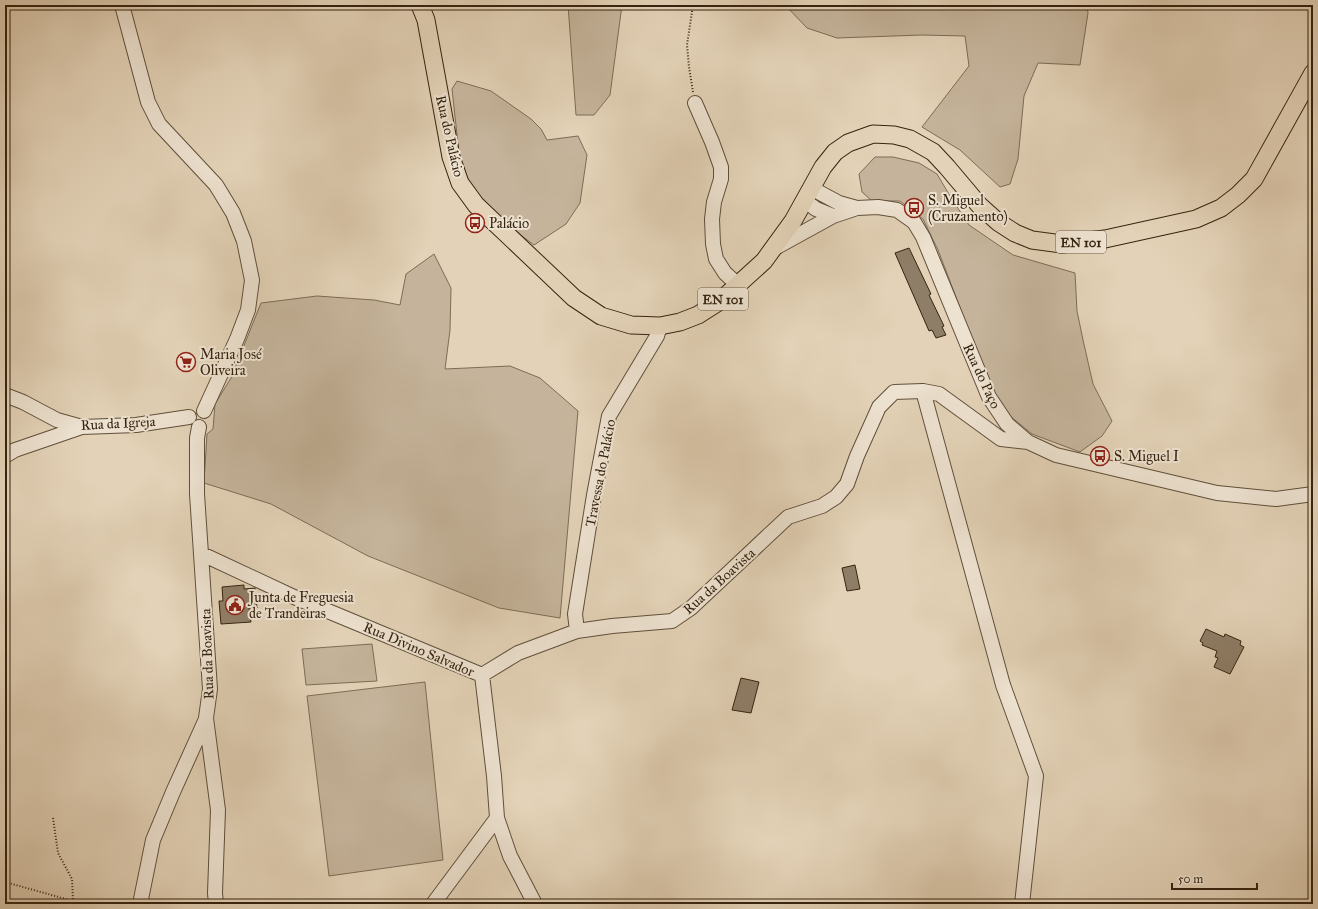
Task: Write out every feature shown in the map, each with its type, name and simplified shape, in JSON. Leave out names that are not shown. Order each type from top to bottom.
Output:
[{"type":"main road","name":"Rua do Palácio","points":[[420,5],[426,20],[452,157],[460,183],[476,205],[574,298],[601,316],[631,325],[660,326]]},
{"type":"main road","name":"EN 101","points":[[660,326],[680,322],[698,315],[720,301],[764,261],[793,221],[823,167],[835,152],[848,143],[873,134],[894,135],[910,139],[933,152],[979,205],[993,218],[1015,233],[1032,240],[1062,244],[1105,239],[1196,219],[1221,208],[1238,195],[1254,179],[1313,73]]},
{"type":"street","points":[[122,5],[148,102],[159,124],[216,185],[233,212],[244,241],[247,254],[252,280],[248,310],[238,339],[204,411]]},
{"type":"street","points":[[695,103],[721,167],[721,180],[714,202],[712,219],[713,244],[716,258],[725,273],[738,285]]},
{"type":"street","points":[[808,194],[816,209],[833,216]]},
{"type":"street","name":"Rua do Paço","points":[[808,194],[857,208],[878,207],[897,210],[914,222],[923,238],[988,397],[1007,424],[1028,442],[1056,455],[1217,494],[1276,499],[1313,494]]},
{"type":"street","points":[[773,249],[833,216],[857,208]]},
{"type":"street","name":"Travessa do Palácio","points":[[577,632],[575,614],[594,495],[609,416],[657,336],[660,326]]},
{"type":"street","points":[[923,391],[1003,685],[1036,776],[1022,904]]},
{"type":"street","name":"Rua da Boavista","points":[[482,675],[518,653],[577,632],[612,626],[672,621],[691,608],[788,517],[822,506],[836,498],[847,484],[857,456],[879,407],[894,392],[923,391],[939,394],[1001,439],[1028,442]]},
{"type":"street","name":"Rua da Igreja","points":[[5,395],[23,402],[57,420],[82,427],[136,424],[189,417]]},
{"type":"street","points":[[195,409],[204,411],[207,416],[207,420],[199,427],[193,426],[189,417],[192,411],[195,409]]},
{"type":"street","points":[[5,456],[16,450],[82,427]]},
{"type":"street","name":"Rua da Boavista","points":[[199,427],[197,494],[210,689],[206,718],[218,810],[215,893],[216,904]]},
{"type":"street","name":"Rua Divino Salvador","points":[[202,554],[294,597],[482,675]]},
{"type":"street","points":[[482,675],[498,818],[510,856],[535,904]]},
{"type":"street","points":[[140,904],[153,840],[206,718]]},
{"type":"street","points":[[433,904],[498,818]]},
{"type":"path","points":[[693,5],[687,45],[691,84],[695,103]]},
{"type":"path","points":[[1136,5],[1141,5]]},
{"type":"path","points":[[53,818],[58,853],[72,879],[73,902]]},
{"type":"path","points":[[5,882],[73,902],[140,904]]},
{"type":"shaded area","points":[[568,5],[622,5],[610,95],[594,115],[576,115]]},
{"type":"shaded area","points":[[785,5],[1087,5],[1088,13],[1080,65],[1038,63],[1024,96],[1018,159],[1010,184],[1000,187],[960,150],[922,127],[969,66],[965,36],[922,35],[837,38],[807,28]]},
{"type":"shaded area","points":[[457,81],[491,91],[531,119],[541,129],[547,140],[578,136],[587,155],[580,203],[566,224],[534,245],[487,208],[468,179],[459,153],[452,89]]},
{"type":"shaded area","points":[[875,157],[893,157],[919,163],[937,174],[969,225],[1013,255],[1075,273],[1077,311],[1093,384],[1112,421],[1102,436],[1080,452],[1032,434],[1005,412],[987,378],[938,250],[923,219],[900,201],[872,201],[862,192],[859,174]]},
{"type":"shaded area","points":[[434,254],[451,288],[450,330],[445,369],[510,366],[540,378],[578,411],[560,618],[499,608],[368,556],[271,504],[204,483],[207,434],[213,429],[215,404],[231,378],[261,303],[317,296],[374,300],[400,305],[406,274]]},
{"type":"shaded area","points":[[372,644],[377,681],[306,685],[302,649]]},
{"type":"shaded area","points":[[425,682],[443,860],[329,876],[307,696]]},
{"type":"building","points":[[909,248],[931,294],[929,295],[944,326],[942,327],[946,335],[936,338],[932,330],[929,331],[895,253]]},
{"type":"building","points":[[855,565],[860,589],[847,591],[842,568]]},
{"type":"building","points":[[244,585],[244,589],[255,588],[257,608],[249,608],[251,622],[221,624],[219,601],[223,601],[222,587]]},
{"type":"building","points":[[1206,629],[1224,637],[1225,634],[1241,641],[1240,645],[1244,647],[1230,674],[1214,667],[1218,658],[1215,657],[1217,651],[1202,645],[1203,643],[1200,641]]},
{"type":"building","points":[[741,678],[759,682],[751,713],[732,710]]},
{"type":"place","name":"S. Miguel (Cruzamento)","points":[[914,208]]},
{"type":"place","name":"Palácio","points":[[475,223]]},
{"type":"place","name":"Maria José Oliveira","points":[[186,362]]},
{"type":"place","name":"S. Miguel I","points":[[1100,456]]},
{"type":"place","name":"Junta de Freguesia de Trandeiras","points":[[235,605]]}]
